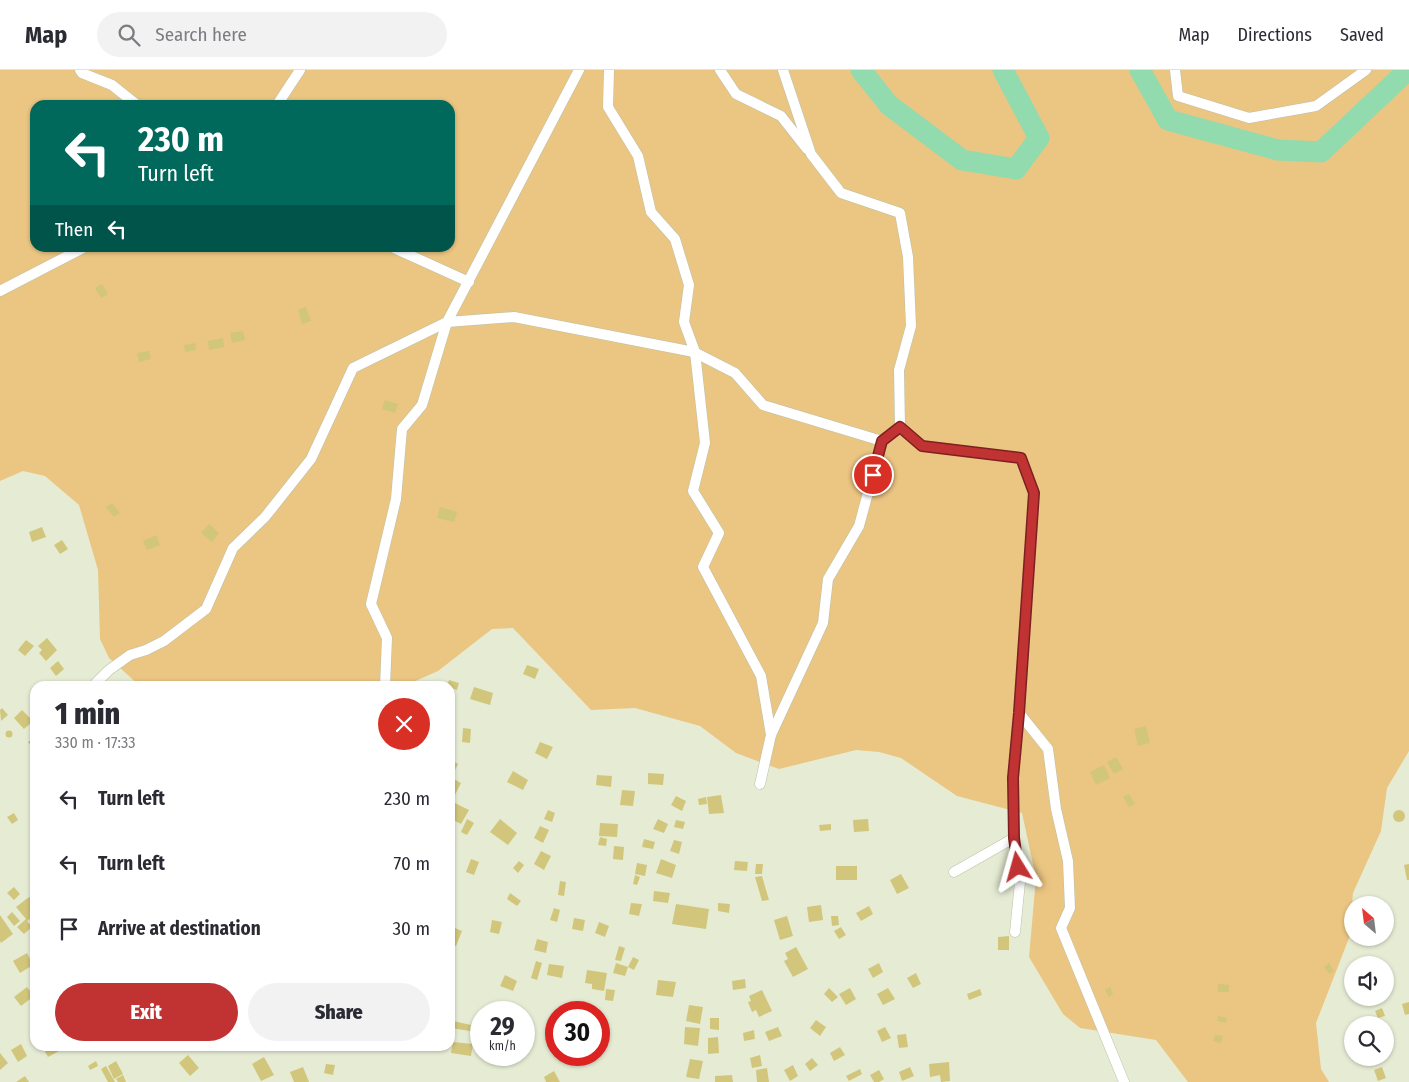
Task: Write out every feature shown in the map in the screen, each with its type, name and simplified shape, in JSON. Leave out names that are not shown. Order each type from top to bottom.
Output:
[{"type":"street","points":[[80,70],[82,73],[112,85],[131,100]]},
{"type":"street","points":[[280,100],[300,70]]},
{"type":"street","points":[[385,681],[387,638],[371,604],[396,499],[402,429],[422,405],[447,322],[579,70]]},
{"type":"street","points":[[609,70],[608,107],[638,156],[650,212],[675,239],[689,285],[684,322],[695,352],[705,444],[693,491],[719,533],[703,567],[761,676],[771,735]]},
{"type":"street","points":[[720,70],[736,94],[781,116],[841,193],[900,213],[908,257],[911,326],[900,370],[900,427],[922,446],[1021,458],[1034,493],[1013,778],[1014,838],[1020,882],[1015,932]]},
{"type":"street","points":[[783,70],[812,154]]},
{"type":"street","points":[[1175,70],[1178,96],[1250,118],[1316,106],[1366,70]]},
{"type":"street","points":[[0,291],[75,252]]},
{"type":"street","points":[[403,252],[469,282]]},
{"type":"street","points":[[98,681],[109,670],[130,655],[164,641],[206,609],[233,548],[266,517],[311,459],[353,368],[447,322],[514,317],[695,352],[735,373],[763,405],[882,441]]},
{"type":"street","points":[[760,784],[771,735],[823,623],[828,579],[859,526],[882,441],[900,427]]},
{"type":"street","points":[[1019,713],[1048,749],[1056,809],[1068,861],[1070,908],[1061,928],[1124,1082]]},
{"type":"street","points":[[954,872],[1014,838]]},
{"type":"shaded area","points":[[0,70],[1409,70],[1409,751],[1387,788],[1381,831],[1353,896],[1344,896],[1344,946],[1346,946],[1316,1023],[1321,1069],[1329,1082],[1188,1082],[1156,1040],[1080,1028],[1063,1014],[1029,957],[1036,878],[1022,813],[957,796],[901,758],[879,752],[856,750],[779,769],[736,753],[700,726],[635,708],[591,710],[513,628],[492,629],[438,671],[415,681],[134,681],[109,658],[100,639],[98,570],[79,505],[45,476],[23,471],[0,481]]},
{"type":"building","points":[[102,284],[108,294],[101,298],[95,288]]},
{"type":"building","points":[[306,307],[311,321],[302,324],[298,310]]},
{"type":"building","points":[[243,331],[245,340],[232,343],[230,333]]},
{"type":"building","points":[[223,338],[224,347],[209,350],[208,341]]},
{"type":"building","points":[[195,343],[196,350],[185,352],[184,345]]},
{"type":"building","points":[[149,351],[151,359],[139,362],[137,353]]},
{"type":"building","points":[[385,400],[398,404],[395,413],[382,409]]},
{"type":"building","points":[[112,503],[120,513],[114,517],[106,507]]},
{"type":"building","points":[[440,507],[457,512],[454,522],[437,518]]},
{"type":"building","points":[[209,524],[219,533],[212,542],[201,533]]},
{"type":"building","points":[[42,527],[46,537],[32,542],[29,532]]},
{"type":"building","points":[[156,535],[160,545],[147,550],[143,541]]},
{"type":"building","points":[[62,540],[68,549],[60,554],[54,545]]},
{"type":"building","points":[[47,638],[57,650],[46,661],[39,653],[42,650],[38,646]]},
{"type":"building","points":[[26,640],[34,646],[25,656],[18,650]]},
{"type":"building","points":[[58,661],[64,669],[56,676],[50,668]]},
{"type":"building","points":[[527,665],[539,669],[535,679],[523,674]]},
{"type":"building","points":[[455,682],[459,683],[457,690],[455,689]]},
{"type":"building","points":[[474,687],[493,693],[490,705],[470,699]]},
{"type":"building","points":[[2,708],[8,715],[1,721],[0,710]]},
{"type":"building","points":[[22,710],[30,718],[30,724],[24,729],[14,718]]},
{"type":"building","points":[[1146,726],[1150,743],[1138,746],[1134,729]]},
{"type":"building","points":[[463,728],[471,729],[470,743],[462,742]]},
{"type":"building","points":[[9,730],[13,734],[9,738],[5,734]]},
{"type":"building","points":[[540,742],[553,747],[547,759],[535,753]]},
{"type":"building","points":[[1116,757],[1123,769],[1114,774],[1107,762]]},
{"type":"building","points":[[1104,765],[1110,778],[1096,785],[1090,772]]},
{"type":"building","points":[[513,771],[528,780],[523,790],[507,782]]},
{"type":"building","points":[[648,773],[664,774],[663,785],[648,784]]},
{"type":"building","points":[[597,775],[612,776],[611,787],[596,785]]},
{"type":"building","points":[[455,780],[461,783],[455,795]]},
{"type":"building","points":[[622,790],[635,791],[633,806],[620,805]]},
{"type":"building","points":[[1129,794],[1135,804],[1129,807],[1123,797]]},
{"type":"building","points":[[721,795],[724,813],[709,814],[707,797]]},
{"type":"building","points":[[676,796],[686,801],[682,811],[671,805]]},
{"type":"building","points":[[706,797],[707,804],[699,805],[698,799]]},
{"type":"building","points":[[455,803],[469,810],[461,824],[455,821]]},
{"type":"building","points":[[548,810],[555,813],[552,822],[544,819]]},
{"type":"building","points":[[1399,810],[1405,816],[1399,822],[1393,816]]},
{"type":"building","points":[[14,813],[18,820],[12,824],[7,817]]},
{"type":"building","points":[[467,819],[474,823],[467,835],[461,832]]},
{"type":"building","points":[[500,819],[517,833],[508,845],[490,832]]},
{"type":"building","points":[[658,819],[668,824],[664,833],[653,829]]},
{"type":"building","points":[[868,819],[869,831],[854,832],[853,820]]},
{"type":"building","points":[[676,820],[685,822],[683,829],[674,827]]},
{"type":"building","points":[[600,823],[618,824],[617,837],[599,836]]},
{"type":"building","points":[[831,824],[831,830],[820,831],[819,825]]},
{"type":"building","points":[[540,826],[549,830],[543,843],[534,838]]},
{"type":"building","points":[[600,837],[607,839],[606,846],[598,845]]},
{"type":"building","points":[[644,839],[655,842],[653,849],[642,847]]},
{"type":"building","points":[[674,840],[682,842],[679,854],[670,851]]},
{"type":"building","points":[[614,846],[624,847],[623,860],[613,859]]},
{"type":"building","points":[[541,851],[551,856],[544,870],[534,864]]},
{"type":"building","points":[[471,859],[479,862],[474,875],[466,872]]},
{"type":"building","points":[[661,859],[676,865],[672,878],[656,873]]},
{"type":"building","points":[[519,861],[524,865],[518,873],[513,868]]},
{"type":"building","points":[[735,861],[748,862],[747,871],[734,870]]},
{"type":"building","points":[[637,863],[647,865],[645,876],[635,874]]},
{"type":"building","points":[[756,864],[763,864],[762,874],[755,874]]},
{"type":"building","points":[[1409,864],[1409,880],[1407,880],[1404,865]]},
{"type":"building","points":[[836,866],[857,866],[857,880],[836,880]]},
{"type":"building","points":[[901,874],[909,888],[897,894],[890,880]]},
{"type":"building","points":[[635,875],[640,877],[637,885],[633,884]]},
{"type":"building","points":[[762,876],[769,900],[762,901],[755,877]]},
{"type":"building","points":[[560,881],[566,882],[564,896],[558,895]]},
{"type":"building","points":[[14,887],[20,894],[14,900],[7,893]]},
{"type":"building","points":[[654,891],[670,893],[668,903],[653,901]]},
{"type":"building","points":[[510,893],[521,901],[517,906],[507,899]]},
{"type":"building","points":[[29,897],[30,898],[30,919],[27,921],[30,929],[24,934],[17,927],[26,919],[16,907]]},
{"type":"building","points":[[631,903],[642,904],[639,916],[629,914]]},
{"type":"building","points":[[718,903],[730,904],[729,913],[718,911]]},
{"type":"building","points":[[676,904],[709,909],[706,929],[672,924]]},
{"type":"building","points":[[821,905],[823,920],[809,922],[807,907]]},
{"type":"building","points":[[869,906],[873,914],[861,921],[856,913]]},
{"type":"building","points":[[554,908],[560,910],[557,922],[550,920]]},
{"type":"building","points":[[12,912],[20,921],[14,926],[7,917]]},
{"type":"building","points":[[0,915],[13,934],[1,943],[0,941]]},
{"type":"building","points":[[787,916],[793,936],[780,940],[774,920]]},
{"type":"building","points":[[831,916],[838,916],[839,925],[832,926]]},
{"type":"building","points":[[574,918],[585,920],[583,931],[572,929]]},
{"type":"building","points":[[492,920],[502,922],[499,934],[490,932]]},
{"type":"building","points":[[599,922],[609,926],[605,937],[595,933]]},
{"type":"building","points":[[841,927],[846,935],[839,939],[834,931]]},
{"type":"building","points":[[455,928],[462,931],[455,946]]},
{"type":"building","points":[[1009,936],[1009,950],[998,950],[998,937]]},
{"type":"building","points":[[537,939],[548,942],[546,953],[534,950]]},
{"type":"building","points":[[619,946],[625,948],[621,961],[615,960]]},
{"type":"building","points":[[796,947],[808,969],[793,977],[784,961],[788,959],[785,953]]},
{"type":"building","points":[[27,953],[30,959],[30,967],[20,973],[13,961]]},
{"type":"building","points":[[633,957],[639,960],[634,970],[628,967]]},
{"type":"building","points":[[536,961],[542,963],[537,980],[531,978]]},
{"type":"building","points":[[616,963],[628,967],[625,976],[613,973]]},
{"type":"building","points":[[879,963],[883,972],[873,978],[868,969]]},
{"type":"building","points":[[1329,963],[1334,971],[1329,974],[1324,967]]},
{"type":"building","points":[[549,964],[564,966],[562,978],[547,975]]},
{"type":"building","points":[[587,970],[607,973],[604,991],[592,989],[592,984],[585,983]]},
{"type":"building","points":[[916,973],[921,984],[913,988],[907,978]]},
{"type":"building","points":[[505,975],[517,981],[513,991],[500,986]]},
{"type":"building","points":[[745,979],[746,988],[733,990],[732,981]]},
{"type":"building","points":[[658,980],[676,982],[673,997],[656,995]]},
{"type":"building","points":[[1218,984],[1229,985],[1229,992],[1218,992]]},
{"type":"building","points":[[27,987],[30,991],[30,999],[21,1006],[14,997]]},
{"type":"building","points":[[1110,987],[1113,994],[1109,997],[1105,990]]},
{"type":"building","points":[[829,988],[838,997],[832,1002],[824,994]]},
{"type":"building","points":[[850,988],[856,999],[846,1005],[839,994]]},
{"type":"building","points":[[888,988],[895,999],[883,1005],[877,994]]},
{"type":"building","points":[[606,989],[615,990],[613,1001],[605,1000]]},
{"type":"building","points":[[980,989],[982,995],[969,1000],[967,994]]},
{"type":"building","points":[[762,990],[772,1011],[759,1017],[756,1010],[752,1012],[748,1002],[751,1001],[749,996]]},
{"type":"building","points":[[1409,1002],[1409,1014],[1405,1015],[1402,1004]]},
{"type":"building","points":[[689,1005],[703,1007],[700,1024],[686,1021]]},
{"type":"building","points":[[1382,1008],[1385,1016],[1377,1016],[1375,1011]]},
{"type":"building","points":[[1218,1016],[1227,1018],[1226,1023],[1217,1021]]},
{"type":"building","points":[[710,1018],[719,1018],[719,1030],[710,1029]]},
{"type":"building","points":[[816,1020],[826,1027],[820,1036],[810,1028]]},
{"type":"building","points":[[455,1021],[470,1025],[470,1031],[455,1029]]},
{"type":"building","points":[[685,1027],[700,1028],[698,1046],[684,1044]]},
{"type":"building","points":[[778,1027],[782,1036],[769,1041],[765,1032]]},
{"type":"building","points":[[885,1027],[891,1038],[882,1042],[877,1031]]},
{"type":"building","points":[[754,1030],[755,1039],[744,1041],[743,1033]]},
{"type":"building","points":[[906,1034],[908,1047],[899,1048],[897,1035]]},
{"type":"building","points":[[1215,1035],[1223,1036],[1221,1043],[1213,1041]]},
{"type":"building","points":[[718,1037],[719,1053],[708,1054],[708,1038]]},
{"type":"building","points":[[455,1042],[470,1044],[470,1056],[451,1053],[451,1051],[455,1051]]},
{"type":"building","points":[[21,1044],[27,1056],[18,1062],[11,1050]]},
{"type":"building","points":[[840,1047],[845,1055],[834,1061],[830,1053]]},
{"type":"building","points":[[45,1051],[59,1051],[48,1057]]},
{"type":"building","points":[[0,1053],[8,1063],[0,1070]]},
{"type":"building","points":[[188,1055],[199,1068],[190,1076],[179,1063]]},
{"type":"building","points":[[760,1055],[762,1066],[752,1068],[750,1058]]},
{"type":"building","points":[[264,1057],[274,1075],[261,1081],[252,1064]]},
{"type":"building","points":[[812,1058],[818,1065],[810,1071],[805,1064]]},
{"type":"building","points":[[690,1059],[703,1061],[699,1079],[686,1077]]},
{"type":"building","points":[[96,1061],[98,1066],[90,1070],[88,1066]]},
{"type":"building","points":[[116,1061],[123,1074],[114,1079],[108,1066]]},
{"type":"building","points":[[949,1062],[950,1081],[941,1082],[940,1075],[930,1077],[929,1064]]},
{"type":"building","points":[[326,1064],[335,1065],[333,1075],[324,1073]]},
{"type":"building","points":[[793,1065],[798,1076],[790,1081],[784,1070]]},
{"type":"building","points":[[106,1066],[115,1082],[108,1082],[101,1069]]},
{"type":"building","points":[[303,1067],[309,1082],[294,1082],[290,1072]]},
{"type":"building","points":[[910,1067],[914,1076],[902,1081],[899,1072]]},
{"type":"building","points":[[1382,1067],[1386,1078],[1378,1081],[1374,1070]]},
{"type":"building","points":[[767,1068],[769,1082],[757,1082],[756,1070]]},
{"type":"building","points":[[860,1069],[862,1074],[849,1081],[846,1076]]},
{"type":"building","points":[[879,1070],[884,1079],[874,1082],[870,1075]]},
{"type":"building","points":[[554,1071],[560,1082],[546,1082],[544,1077]]},
{"type":"building","points":[[123,1075],[126,1082],[118,1082],[116,1079]]},
{"type":"building","points":[[732,1075],[733,1082],[715,1082],[715,1076]]},
{"type":"building","points":[[25,1076],[29,1082],[16,1082]]},
{"type":"waterway","points":[[861,70],[889,105],[962,160],[1016,169],[1039,138],[1003,70]]},
{"type":"waterway","points":[[1140,70],[1168,120],[1278,150],[1321,152],[1408,70]]},
{"type":"route","points":[[873,475],[882,441],[900,427],[922,446],[1021,458],[1034,493],[1013,778],[1014,838],[1018,867]]}]
